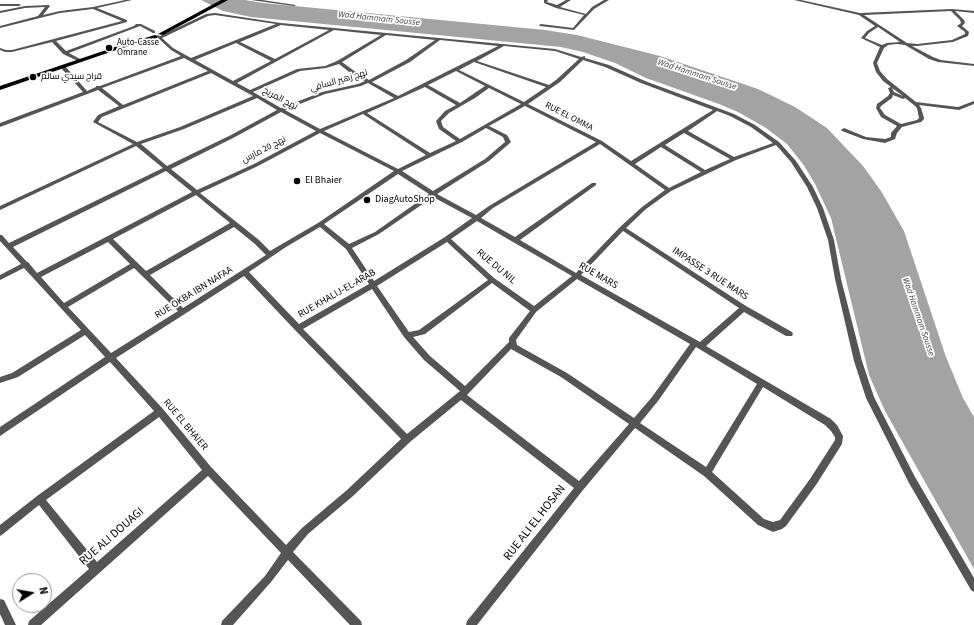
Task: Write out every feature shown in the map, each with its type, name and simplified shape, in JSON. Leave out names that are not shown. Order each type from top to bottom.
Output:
[{"type":"main road","points":[[0,88],[157,35],[225,0]]},
{"type":"street","points":[[0,12],[18,7],[23,0]]},
{"type":"street","points":[[39,17],[52,0]]},
{"type":"street","points":[[0,27],[60,12],[94,8],[130,0]]},
{"type":"street","points":[[253,0],[294,5]]},
{"type":"street","points":[[275,3],[282,0]]},
{"type":"street","points":[[545,0],[544,2],[557,7],[587,15]]},
{"type":"street","points":[[557,7],[569,0]]},
{"type":"street","points":[[541,25],[574,29],[593,8],[607,0]]},
{"type":"street","points":[[796,0],[860,14],[952,10],[974,11]]},
{"type":"street","points":[[0,5],[18,7],[48,6]]},
{"type":"street","name":"نهج المريخ","points":[[94,8],[134,25],[140,25],[157,35],[172,49],[191,60],[320,131],[398,171]]},
{"type":"street","points":[[952,10],[962,20],[963,23],[959,26],[968,33],[967,35],[953,41],[917,45],[904,43],[886,44],[882,47],[875,63],[878,71],[892,92],[916,104],[959,109],[974,102]]},
{"type":"street","points":[[157,35],[211,14],[281,24],[555,50],[607,66],[643,82],[717,109],[752,126],[777,143],[793,161],[810,187],[820,208],[831,240],[854,347],[870,398],[912,480],[974,587]]},
{"type":"street","points":[[860,14],[904,43],[931,58],[940,61],[974,65]]},
{"type":"street","points":[[0,49],[5,52],[12,51],[126,21]]},
{"type":"street","points":[[191,60],[281,24]]},
{"type":"street","points":[[65,53],[140,25]]},
{"type":"street","points":[[877,26],[868,32],[864,38],[882,47]]},
{"type":"street","points":[[234,83],[333,29]]},
{"type":"street","points":[[250,92],[299,70],[326,67],[339,62],[386,34]]},
{"type":"street","name":"نهج زهير السافي","points":[[3,242],[233,136],[282,109],[324,93],[368,81],[408,61],[439,39]]},
{"type":"street","points":[[53,40],[65,53],[80,61]]},
{"type":"street","points":[[237,42],[275,61]]},
{"type":"street","name":"نهج 20 مارس","points":[[36,277],[197,192],[256,165],[320,131],[398,98],[474,61],[503,45]]},
{"type":"street","points":[[0,125],[184,56]]},
{"type":"street","name":"RUE OKBA IBN NAFAA","points":[[0,432],[110,358],[320,224],[398,171],[460,140],[524,104],[550,87],[583,58]]},
{"type":"street","points":[[474,61],[550,87]]},
{"type":"street","points":[[339,62],[398,98]]},
{"type":"street","points":[[63,67],[86,92]]},
{"type":"street","name":"RUE EL OMMA","points":[[456,70],[562,121],[600,142],[669,190]]},
{"type":"street","points":[[212,71],[100,116],[95,122],[137,144],[257,242],[270,255]]},
{"type":"street","points":[[844,130],[865,138],[885,141],[893,138],[894,132],[900,126],[918,121],[922,118],[916,104],[885,80]]},
{"type":"street","points":[[425,85],[459,104]]},
{"type":"street","points":[[460,140],[446,132],[438,123],[440,119],[443,115],[459,104],[473,98],[488,86]]},
{"type":"street","points":[[98,87],[123,107]]},
{"type":"street","points":[[892,92],[890,97],[879,105],[878,108],[883,116],[900,126]]},
{"type":"street","points":[[0,208],[137,144],[182,128],[257,96]]},
{"type":"street","points":[[631,164],[717,109]]},
{"type":"street","points":[[363,112],[428,155]]},
{"type":"street","points":[[348,246],[377,233],[433,194],[487,160],[508,142],[505,136],[485,126]]},
{"type":"street","points":[[684,131],[734,159]]},
{"type":"street","name":"RUE KHALIJ-EL-ARAB","points":[[407,439],[298,328],[373,285],[447,239],[475,217],[600,142]]},
{"type":"street","points":[[226,625],[268,579],[305,531],[350,493],[407,439],[463,393],[512,343],[512,340],[534,310],[577,276],[622,228],[644,208],[669,190],[705,172],[734,159],[777,143]]},
{"type":"street","points":[[661,145],[705,172]]},
{"type":"street","name":"RUE MARS","points":[[398,171],[433,194],[698,345],[828,422],[834,428],[838,436],[839,441],[813,482],[783,523],[779,526],[773,527],[761,522],[707,473]]},
{"type":"street","points":[[515,240],[594,184]]},
{"type":"street","points":[[145,275],[234,224]]},
{"type":"street","name":"RUE ALI EL HOSAN","points":[[320,224],[348,246],[407,334],[427,358],[463,393],[512,435],[580,486],[471,625]]},
{"type":"street","name":"IMPASSE 3 RUE MARS","points":[[622,228],[744,308],[789,334]]},
{"type":"street","points":[[108,238],[183,312]]},
{"type":"street","name":"RUE DU NIL","points":[[447,239],[492,280],[534,310]]},
{"type":"street","name":"RUE EL BHAIER","points":[[3,242],[26,264],[63,307],[160,412],[208,470],[358,625]]},
{"type":"street","points":[[0,278],[26,264]]},
{"type":"street","points":[[63,307],[134,265]]},
{"type":"street","points":[[245,272],[298,328]]},
{"type":"street","points":[[407,334],[417,334],[422,332],[492,280]]},
{"type":"street","points":[[580,486],[655,399],[698,345],[744,308]]},
{"type":"street","points":[[0,380],[15,375],[85,331]]},
{"type":"street","points":[[512,343],[514,347],[564,375],[707,473],[761,383]]},
{"type":"street","points":[[0,531],[40,499],[160,412]]},
{"type":"street","name":"RUE ALI DOUAGI","points":[[33,625],[95,568],[208,470]]},
{"type":"street","points":[[40,499],[95,568]]},
{"type":"street","points":[[0,604],[11,625]]},
{"type":"water","name":"Wad Hammam Sousse","points":[[201,0],[245,0],[545,30],[577,35],[660,56],[758,89],[795,107],[827,128],[863,166],[881,191],[904,231],[946,357],[963,398],[974,417],[974,569],[885,411],[869,375],[831,218],[815,184],[803,164],[787,144],[766,128],[738,112],[719,104],[646,78],[615,63],[583,52],[561,47],[251,17],[223,11]]},
{"type":"place","name":"Auto-Casse Omrane","points":[[109,48]]},
{"type":"place","name":"قراج سيدي سالم","points":[[33,77]]},
{"type":"place","name":"El Bhaier","points":[[297,181]]},
{"type":"place","name":"DiagAutoShop","points":[[367,200]]}]
